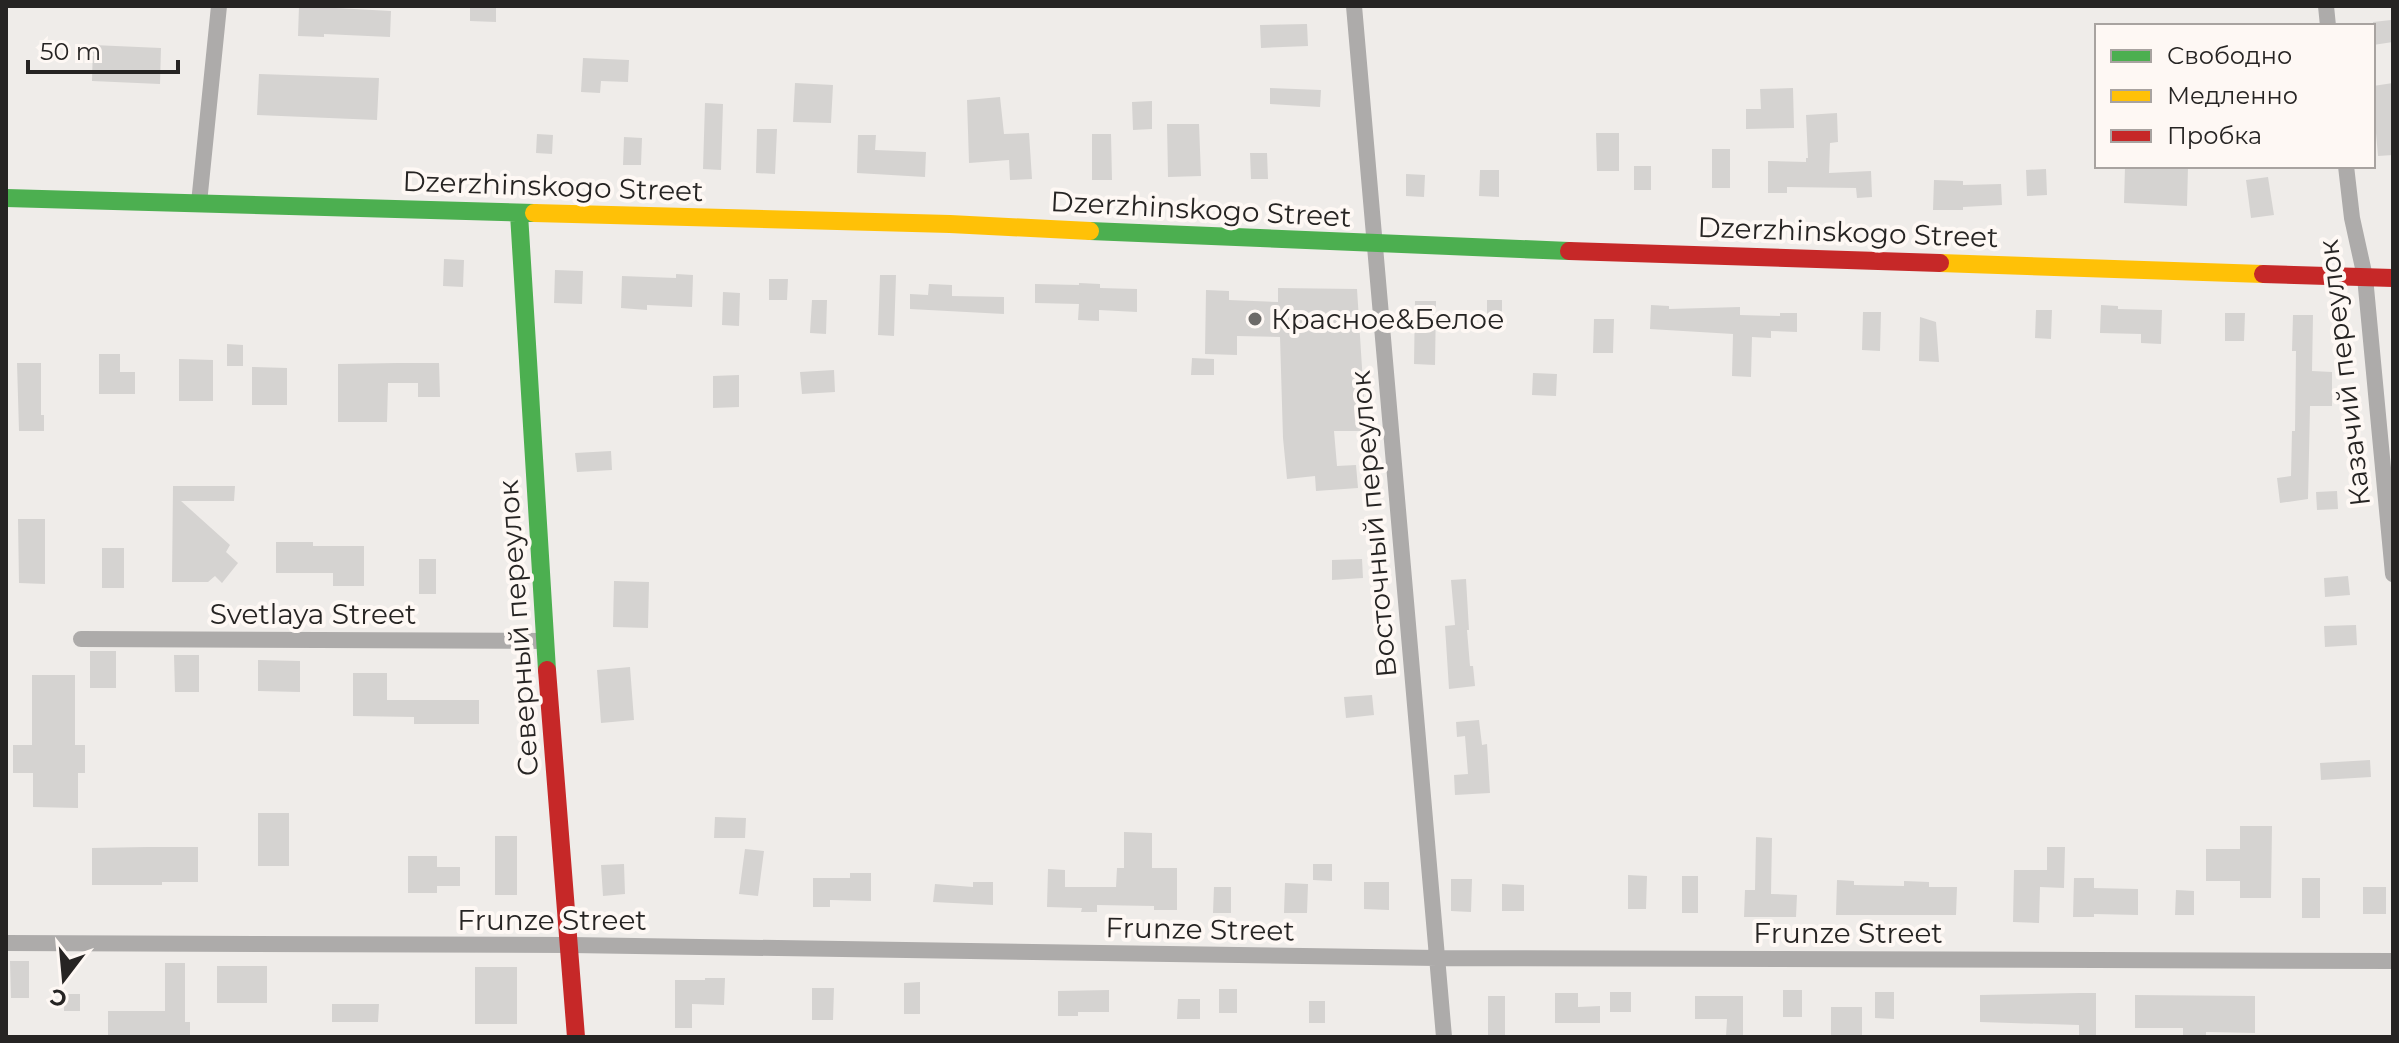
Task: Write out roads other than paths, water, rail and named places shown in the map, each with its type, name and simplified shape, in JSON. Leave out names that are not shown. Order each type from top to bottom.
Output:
[{"type":"street","points":[[199,203],[219,6]]},
{"type":"street","name":"Восточный переулок","points":[[1354,6],[1444,1037]]},
{"type":"street","name":"Казачий переулок","points":[[2346,168],[2352,218],[2365,277],[2393,574]]},
{"type":"street","name":"Dzerzhinskogo Street","points":[[6,198],[950,224],[1375,245],[2393,278]]},
{"type":"street","name":"Северный переулок","points":[[519,214],[545,641],[576,1037]]},
{"type":"street","name":"Svetlaya Street","points":[[81,639],[545,641]]},
{"type":"street","name":"Frunze Street","points":[[6,943],[571,945],[1437,958],[2393,961]]},
{"type":"place","name":"Красное&Белое","points":[[1255,319]]}]
